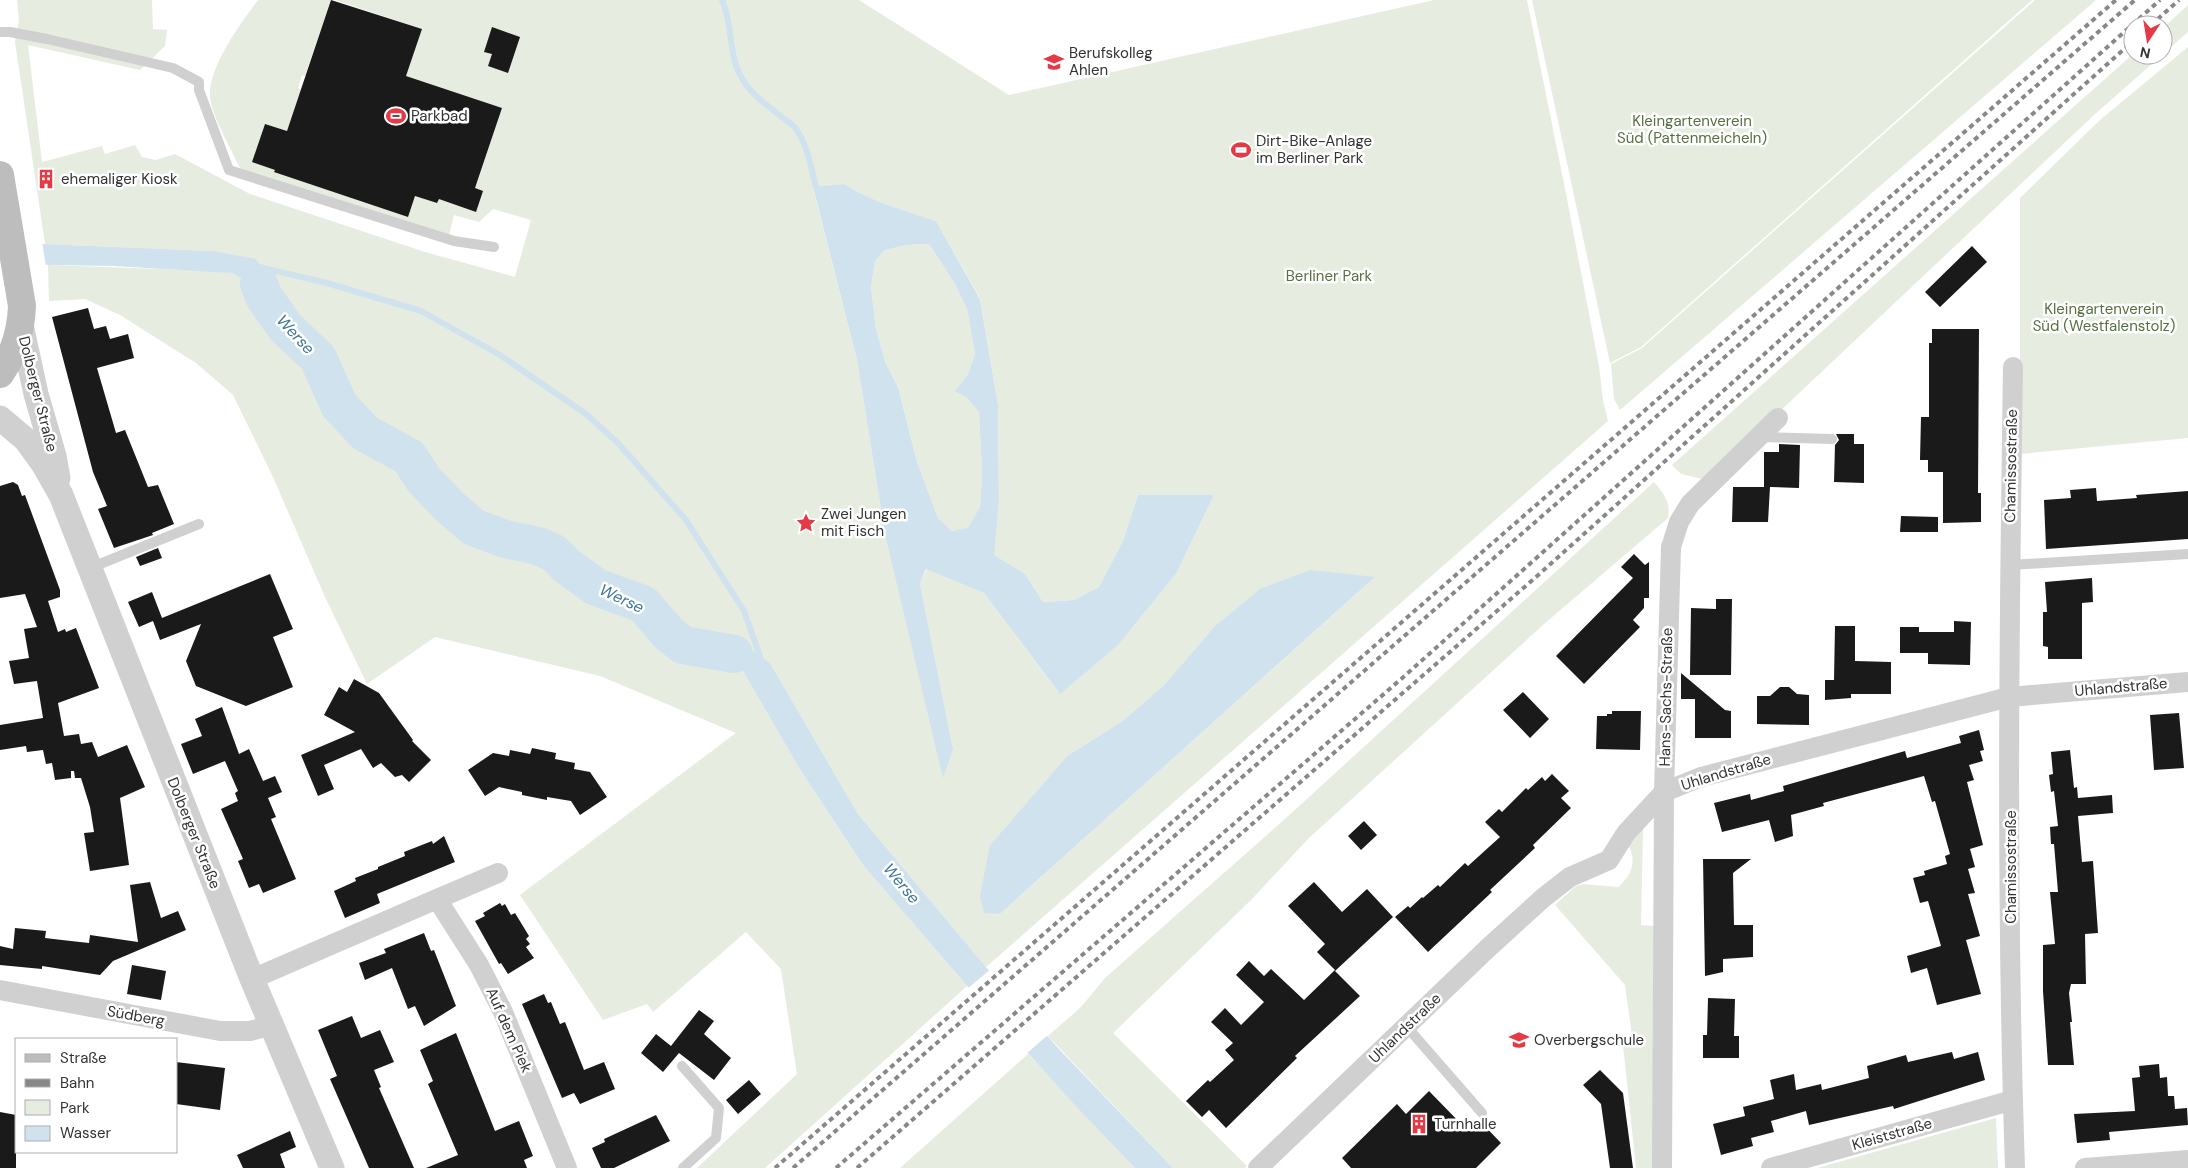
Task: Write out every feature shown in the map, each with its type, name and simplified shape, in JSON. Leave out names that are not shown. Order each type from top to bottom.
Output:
[{"type":"main road","name":"Dolberger Straße","points":[[0,175],[22,306],[21,325]]},
{"type":"main road","points":[[0,374],[17,343],[21,325]]},
{"type":"street","name":"Dolberger Straße","points":[[21,325],[36,394],[54,456],[61,495]]},
{"type":"street","name":"Chamissostraße","points":[[2013,367],[2009,697],[2015,1168]]},
{"type":"street","name":"Dolberger Straße","points":[[0,418],[26,440],[44,465],[61,495],[252,979],[332,1168]]},
{"type":"street","name":"Hans-Sachs-Straße","points":[[1662,1168],[1664,792],[1671,547],[1679,522],[1690,504],[1778,418]]},
{"type":"street","name":"Uhlandstraße","points":[[1258,1168],[1487,948],[1544,898],[1570,878],[1610,860],[1626,833],[1664,792],[1701,777],[2009,697],[2188,682]]},
{"type":"street","points":[[252,979],[498,873]]},
{"type":"street","name":"Auf dem Piek","points":[[437,899],[479,965],[503,1012],[567,1168]]},
{"type":"street","name":"Südberg","points":[[0,990],[220,1031],[250,1031],[272,1025]]},
{"type":"street","name":"Kleiststraße","points":[[1771,1168],[2013,1100]]},
{"type":"street","points":[[2084,1168],[2188,1160]]},
{"type":"lane","points":[[0,32],[47,39],[173,68],[199,82],[200,90],[229,170],[454,241],[494,247]]},
{"type":"lane","points":[[1758,437],[1832,438]]},
{"type":"lane","points":[[90,568],[200,524]]},
{"type":"lane","points":[[2010,565],[2188,554]]},
{"type":"lane","points":[[1407,1026],[1482,1113]]},
{"type":"lane","points":[[682,1066],[719,1108],[716,1138],[683,1168]]},
{"type":"green space","name":"Berliner Park","points":[[17,0],[152,0],[153,29],[167,30],[165,46],[140,70],[28,45],[42,162],[102,146],[105,154],[135,145],[142,157],[156,160],[175,154],[250,194],[425,252],[515,277],[531,220],[493,209],[479,222],[454,215],[449,235],[241,170],[216,118],[211,103],[210,91],[218,63],[225,49],[258,0],[331,0],[305,76],[302,75],[298,88],[301,90],[287,131],[265,124],[252,162],[408,217],[415,196],[437,203],[447,174],[477,183],[502,108],[406,76],[422,29],[335,0],[859,0],[1009,95],[1434,0],[1527,0],[1566,194],[1608,421],[986,967],[858,814],[770,663],[685,645],[732,660],[740,666],[799,768],[863,865],[967,986],[765,1168],[697,1168],[797,1074],[781,969],[746,932],[653,1012],[647,1004],[603,1020],[520,895],[736,733],[600,676],[435,637],[367,684],[325,597],[273,477],[233,395],[196,363],[120,315],[85,299],[49,301],[48,265],[216,271],[232,273],[241,278],[259,301],[285,327],[267,276],[213,251],[45,244],[15,42],[19,20]],"holes":[[[844,184],[877,201],[936,221],[980,298],[998,405],[999,501],[993,555],[1025,574],[1043,602],[1074,600],[1099,587],[1123,541],[1138,495],[1214,495],[1176,574],[1118,645],[1059,693],[984,593],[927,569],[920,584],[953,749],[885,534],[857,360],[813,188]],[[1374,578],[1000,914],[990,845],[1067,756],[1124,720],[1165,684],[1214,627]]]},
{"type":"green space","name":"Kleingartenverein Süd (Pattenmeicheln)","points":[[1532,0],[2032,0],[1641,347],[1610,363]]},
{"type":"green space","points":[[2035,0],[2096,0],[1620,410],[1614,399],[1611,364],[1642,348]]},
{"type":"green space","points":[[2188,5],[2188,32],[2173,45],[2173,19]]},
{"type":"green space","name":"Kleingartenverein Süd (Westfalenstolz)","points":[[2188,47],[2188,438],[2020,454],[2020,198],[2100,120],[2166,65],[2173,65],[2173,59]]},
{"type":"green space","points":[[2123,63],[2123,65],[2151,65],[2094,115],[1707,480],[1681,474],[1672,465]]},
{"type":"green space","points":[[929,244],[955,284],[967,309],[975,354],[968,374],[956,390],[966,397],[979,412],[982,474],[980,507],[968,529],[952,531],[938,518],[917,462],[898,387],[885,361],[876,329],[871,287],[875,261],[885,250],[907,245]]},
{"type":"green space","points":[[1654,482],[1664,494],[1668,503],[1668,518],[1544,624],[1309,838],[1250,901],[1113,1033],[1247,1166],[1245,1168],[1173,1168],[1048,1036],[1081,1007],[1105,978],[1286,818]]},
{"type":"green space","points":[[1643,828],[1641,925],[1654,926],[1654,1168],[1636,1168],[1623,1045],[1632,1036],[1625,985],[1555,905],[1576,886],[1583,884],[1618,887],[1627,877],[1632,866],[1632,854],[1626,842]]},
{"type":"green space","points":[[1028,1054],[1135,1168],[900,1168]]},
{"type":"green space","points":[[1996,1118],[1998,1168],[1817,1168]]},
{"type":"water","points":[[844,184],[877,201],[936,221],[980,299],[998,405],[999,501],[994,555],[1025,574],[1043,602],[1074,600],[1099,587],[1123,541],[1138,495],[1214,495],[1176,574],[1118,645],[1060,694],[984,593],[926,569],[920,584],[953,749],[943,778],[885,534],[857,360],[813,187]],"holes":[[[929,244],[955,284],[967,309],[975,354],[968,374],[955,391],[966,397],[979,412],[982,474],[980,507],[968,528],[952,531],[938,518],[917,462],[898,387],[885,361],[876,329],[871,287],[875,261],[885,250],[907,245]]]},
{"type":"water","points":[[0,238],[45,244],[213,251],[256,259],[267,276],[286,328],[259,301],[241,278],[232,273],[113,266],[48,265],[0,258]]},
{"type":"water","points":[[1310,570],[1375,577],[1000,914],[984,913],[980,896],[990,845],[1067,756],[1124,720],[1165,684],[1214,627],[1260,589]]},
{"type":"water","points":[[725,642],[744,645],[770,663],[858,814],[986,967],[1059,1049],[1173,1168],[1135,1168],[1073,1103],[967,986],[863,865],[799,768],[740,666],[732,660],[684,645]]},
{"type":"pier","points":[[0,235],[42,241],[46,267],[0,260]]},
{"type":"pier","points":[[991,969],[1049,1034],[1026,1054],[967,989]]},
{"type":"building","name":"Parkbad","points":[[331,0],[422,29],[406,76],[502,108],[475,188],[483,191],[476,212],[439,199],[437,203],[415,196],[408,217],[274,172],[275,170],[252,162],[265,124],[287,131]]},
{"type":"building","points":[[492,27],[520,37],[508,73],[488,66],[492,54],[484,52]]},
{"type":"building","points":[[1972,246],[1987,262],[1940,307],[1925,292]]},
{"type":"building","points":[[88,308],[94,329],[106,326],[110,339],[128,334],[134,358],[97,368],[116,433],[125,430],[148,487],[158,485],[174,524],[152,533],[153,535],[114,548],[98,509],[107,506],[93,472],[52,317]]},
{"type":"building","points":[[1932,329],[1979,329],[1978,493],[1981,493],[1981,522],[1943,523],[1943,472],[1928,472],[1928,460],[1920,460],[1921,417],[1929,417],[1929,343],[1932,343]]},
{"type":"building","points":[[1836,434],[1854,434],[1854,444],[1864,444],[1864,483],[1834,482],[1835,445],[1839,440]]},
{"type":"building","points":[[1779,444],[1800,445],[1799,488],[1770,487],[1768,522],[1732,522],[1733,487],[1764,487],[1764,452],[1779,452]]},
{"type":"building","points":[[13,482],[18,485],[22,496],[25,495],[60,590],[60,597],[48,601],[58,632],[65,629],[66,632],[76,628],[99,688],[58,703],[64,736],[79,734],[81,744],[92,742],[98,757],[127,745],[145,787],[120,798],[129,865],[90,871],[84,833],[94,832],[90,807],[81,778],[75,778],[74,771],[71,771],[71,778],[55,780],[52,763],[46,764],[43,750],[27,752],[26,746],[0,750],[0,725],[43,718],[37,681],[14,684],[9,661],[29,658],[24,629],[37,627],[25,594],[0,598],[0,486]]},
{"type":"building","points":[[2096,488],[2097,501],[2137,498],[2136,495],[2188,491],[2188,539],[2046,549],[2044,500],[2071,498],[2070,490]]},
{"type":"building","points":[[1901,516],[1938,517],[1938,532],[1900,532]]},
{"type":"building","points":[[158,548],[162,558],[140,566],[136,557]]},
{"type":"building","points":[[1634,554],[1645,565],[1649,562],[1649,598],[1644,598],[1644,608],[1633,620],[1640,627],[1584,684],[1556,656],[1633,578],[1621,567]]},
{"type":"building","points":[[270,574],[293,629],[273,637],[293,687],[246,706],[196,686],[186,661],[201,624],[160,640],[153,621],[139,627],[128,602],[152,592],[162,618]]},
{"type":"building","points":[[2092,578],[2093,602],[2082,603],[2082,659],[2048,659],[2048,647],[2043,646],[2043,612],[2047,612],[2045,582]]},
{"type":"building","points":[[1716,599],[1732,599],[1731,675],[1690,675],[1691,608],[1716,609]]},
{"type":"building","points":[[1954,621],[1971,622],[1970,665],[1928,664],[1928,653],[1900,653],[1900,627],[1919,627],[1919,632],[1954,632]]},
{"type":"building","points":[[1835,626],[1855,626],[1855,661],[1891,662],[1891,694],[1851,694],[1851,698],[1825,700],[1825,680],[1834,680]]},
{"type":"building","points":[[1681,673],[1725,710],[1731,711],[1731,738],[1695,738],[1695,699],[1681,699]]},
{"type":"building","points":[[354,679],[379,693],[412,741],[431,760],[409,782],[402,775],[395,777],[381,763],[373,768],[361,749],[324,765],[334,789],[318,796],[301,755],[355,732],[324,715],[339,687],[347,692]]},
{"type":"building","points":[[1780,687],[1789,687],[1797,694],[1809,695],[1809,725],[1757,724],[1757,696],[1770,696]]},
{"type":"building","points":[[1523,692],[1549,719],[1530,738],[1503,710]]},
{"type":"building","points":[[222,707],[239,754],[249,749],[263,781],[275,776],[282,792],[268,798],[276,817],[271,819],[296,879],[263,893],[259,884],[249,888],[238,861],[243,859],[221,809],[238,801],[235,793],[238,791],[225,761],[193,774],[181,744],[202,736],[195,719]]},
{"type":"building","points":[[1612,711],[1641,711],[1640,750],[1596,749],[1597,716],[1607,716],[1607,714],[1612,714]]},
{"type":"building","points":[[2179,713],[2184,768],[2154,770],[2150,715]]},
{"type":"building","points":[[1979,730],[1984,750],[1980,751],[1983,761],[1969,765],[1974,780],[1967,782],[1983,845],[1970,849],[1975,867],[1968,869],[1975,893],[1968,894],[1980,936],[1966,940],[1981,994],[1937,1005],[1927,968],[1911,973],[1907,956],[1941,946],[1928,901],[1920,903],[1913,878],[1925,875],[1924,871],[1947,864],[1945,856],[1950,854],[1935,801],[1932,802],[1924,776],[1823,803],[1824,806],[1791,815],[1793,836],[1775,842],[1769,820],[1722,832],[1714,803],[1750,794],[1751,800],[1784,791],[1783,786],[1905,751],[1907,758],[1961,743],[1959,736]]},
{"type":"building","points":[[532,748],[556,753],[555,759],[575,763],[574,769],[590,772],[607,797],[580,815],[571,801],[547,797],[547,800],[522,795],[522,792],[499,787],[485,796],[468,770],[493,753],[509,756],[510,750],[530,754]]},
{"type":"building","points":[[2070,750],[2074,788],[2077,787],[2078,798],[2112,795],[2113,813],[2078,816],[2082,862],[2093,861],[2098,933],[2085,934],[2086,984],[2071,984],[2069,993],[2074,1065],[2048,1065],[2043,991],[2043,945],[2055,944],[2050,892],[2058,892],[2054,844],[2051,844],[2050,827],[2058,826],[2054,791],[2051,792],[2049,775],[2053,774],[2051,752]]},
{"type":"building","points":[[1552,774],[1569,791],[1561,798],[1571,808],[1533,845],[1535,848],[1490,890],[1492,892],[1428,952],[1395,917],[1408,906],[1410,908],[1438,885],[1440,887],[1465,863],[1468,866],[1500,837],[1485,822],[1499,809],[1502,812],[1526,788],[1528,790],[1542,777],[1545,781]]},
{"type":"building","points":[[1364,821],[1377,835],[1361,850],[1348,836]]},
{"type":"building","points":[[444,836],[455,862],[377,894],[380,903],[345,918],[334,891],[356,881],[355,878],[405,856],[404,852],[432,841],[433,844]]},
{"type":"building","points":[[1703,859],[1751,859],[1733,873],[1734,925],[1753,925],[1753,957],[1723,959],[1723,972],[1705,976]]},
{"type":"building","points":[[150,882],[161,918],[178,911],[186,930],[113,961],[100,975],[42,966],[42,969],[0,965],[0,946],[13,949],[15,928],[46,931],[45,938],[62,940],[89,943],[90,935],[138,942],[130,885]]},
{"type":"building","points":[[1314,882],[1342,912],[1367,889],[1393,917],[1335,971],[1360,996],[1295,1056],[1297,1058],[1226,1128],[1209,1110],[1202,1117],[1186,1101],[1208,1080],[1210,1082],[1234,1060],[1225,1050],[1233,1043],[1211,1022],[1225,1008],[1241,1025],[1264,1002],[1236,975],[1249,961],[1264,976],[1271,969],[1304,1000],[1335,970],[1317,952],[1325,944],[1288,906]]},
{"type":"building","points":[[500,903],[502,906],[505,904],[511,915],[515,913],[529,936],[526,939],[530,944],[526,947],[534,958],[508,974],[501,963],[499,964],[475,921],[485,916],[483,913]]},
{"type":"building","points":[[424,933],[431,951],[434,950],[456,1006],[424,1026],[415,1006],[408,1009],[392,968],[365,980],[359,963],[386,953],[384,949]]},
{"type":"building","points":[[132,965],[166,971],[161,1000],[127,994]]},
{"type":"building","points":[[544,994],[548,1003],[551,1002],[560,1024],[565,1022],[584,1070],[604,1062],[615,1089],[580,1104],[574,1093],[562,1098],[522,1004]]},
{"type":"building","points":[[1708,998],[1735,999],[1734,1036],[1739,1036],[1739,1058],[1703,1058],[1703,1035],[1707,1035]]},
{"type":"building","points":[[699,1010],[714,1021],[704,1034],[731,1058],[714,1080],[679,1053],[663,1072],[641,1053],[656,1034],[671,1046]]},
{"type":"building","points":[[352,1016],[361,1038],[380,1030],[394,1062],[374,1070],[381,1087],[379,1088],[414,1168],[369,1168],[330,1079],[337,1076],[318,1030]]},
{"type":"building","points":[[456,1033],[495,1131],[519,1121],[533,1156],[524,1160],[527,1168],[426,1168],[458,1155],[428,1084],[433,1081],[420,1050]]},
{"type":"building","points":[[1952,1052],[1954,1059],[1978,1052],[1985,1080],[1894,1109],[1893,1106],[1809,1125],[1806,1111],[1771,1121],[1774,1132],[1751,1138],[1753,1146],[1721,1155],[1713,1124],[1745,1116],[1743,1107],[1774,1099],[1770,1080],[1794,1074],[1796,1090],[1821,1084],[1822,1090],[1869,1078],[1867,1066],[1906,1055],[1908,1062]]},
{"type":"building","points":[[178,1062],[225,1068],[220,1110],[178,1104]]},
{"type":"building","points":[[2159,1064],[2160,1078],[2167,1077],[2168,1096],[2174,1096],[2175,1109],[2187,1108],[2188,1125],[2109,1132],[2110,1140],[2077,1143],[2074,1114],[2135,1111],[2132,1078],[2140,1077],[2139,1066]]},
{"type":"building","points":[[1600,1070],[1623,1093],[1633,1168],[1610,1168],[1601,1104],[1583,1085]]},
{"type":"building","points":[[749,1080],[761,1094],[738,1114],[726,1100]]},
{"type":"building","name":"Turnhalle","points":[[1429,1091],[1467,1130],[1478,1119],[1501,1143],[1476,1168],[1351,1168],[1342,1158],[1397,1104],[1406,1114]]},
{"type":"building","points":[[0,1112],[15,1115],[16,1168],[0,1168]]},
{"type":"building","points":[[656,1115],[670,1141],[614,1168],[601,1168],[592,1148],[605,1142],[604,1139]]},
{"type":"building","points":[[290,1131],[296,1147],[280,1154],[285,1168],[243,1168],[237,1155]]},
{"type":"waterway","points":[[722,0],[728,20],[732,51],[743,80],[756,96],[796,129],[806,150],[816,187]]},
{"type":"waterway","points":[[255,266],[327,283],[421,311],[500,355],[586,414],[618,443],[686,520],[744,611],[763,665]]},
{"type":"waterway","name":"Werse","points":[[259,284],[264,297],[286,328],[318,358],[339,405],[365,433],[409,457],[424,480],[473,527],[505,539],[538,546],[554,553],[567,566],[596,587],[643,604],[669,634],[683,645],[734,654]]},
{"type":"railway","points":[[775,1168],[2116,0]]},
{"type":"railway","points":[[793,1168],[2135,0]]},
{"type":"railway","points":[[836,1168],[1400,680],[2160,0]]},
{"type":"railway","points":[[2162,15],[2179,0]]},
{"type":"railway","points":[[857,1168],[1536,577],[2123,50]]},
{"type":"place","name":"Berufskolleg Ahlen","points":[[1054,62]]},
{"type":"place","name":"Parkbad","points":[[396,116]]},
{"type":"place","name":"Dirt-Bike-Anlage im Berliner Park","points":[[1241,150]]},
{"type":"place","name":"ehemaliger Kiosk","points":[[46,179]]},
{"type":"place","name":"Zwei Jungen mit Fisch","points":[[806,523]]},
{"type":"place","name":"Overbergschule","points":[[1519,1040]]},
{"type":"place","name":"Turnhalle","points":[[1419,1124]]}]
